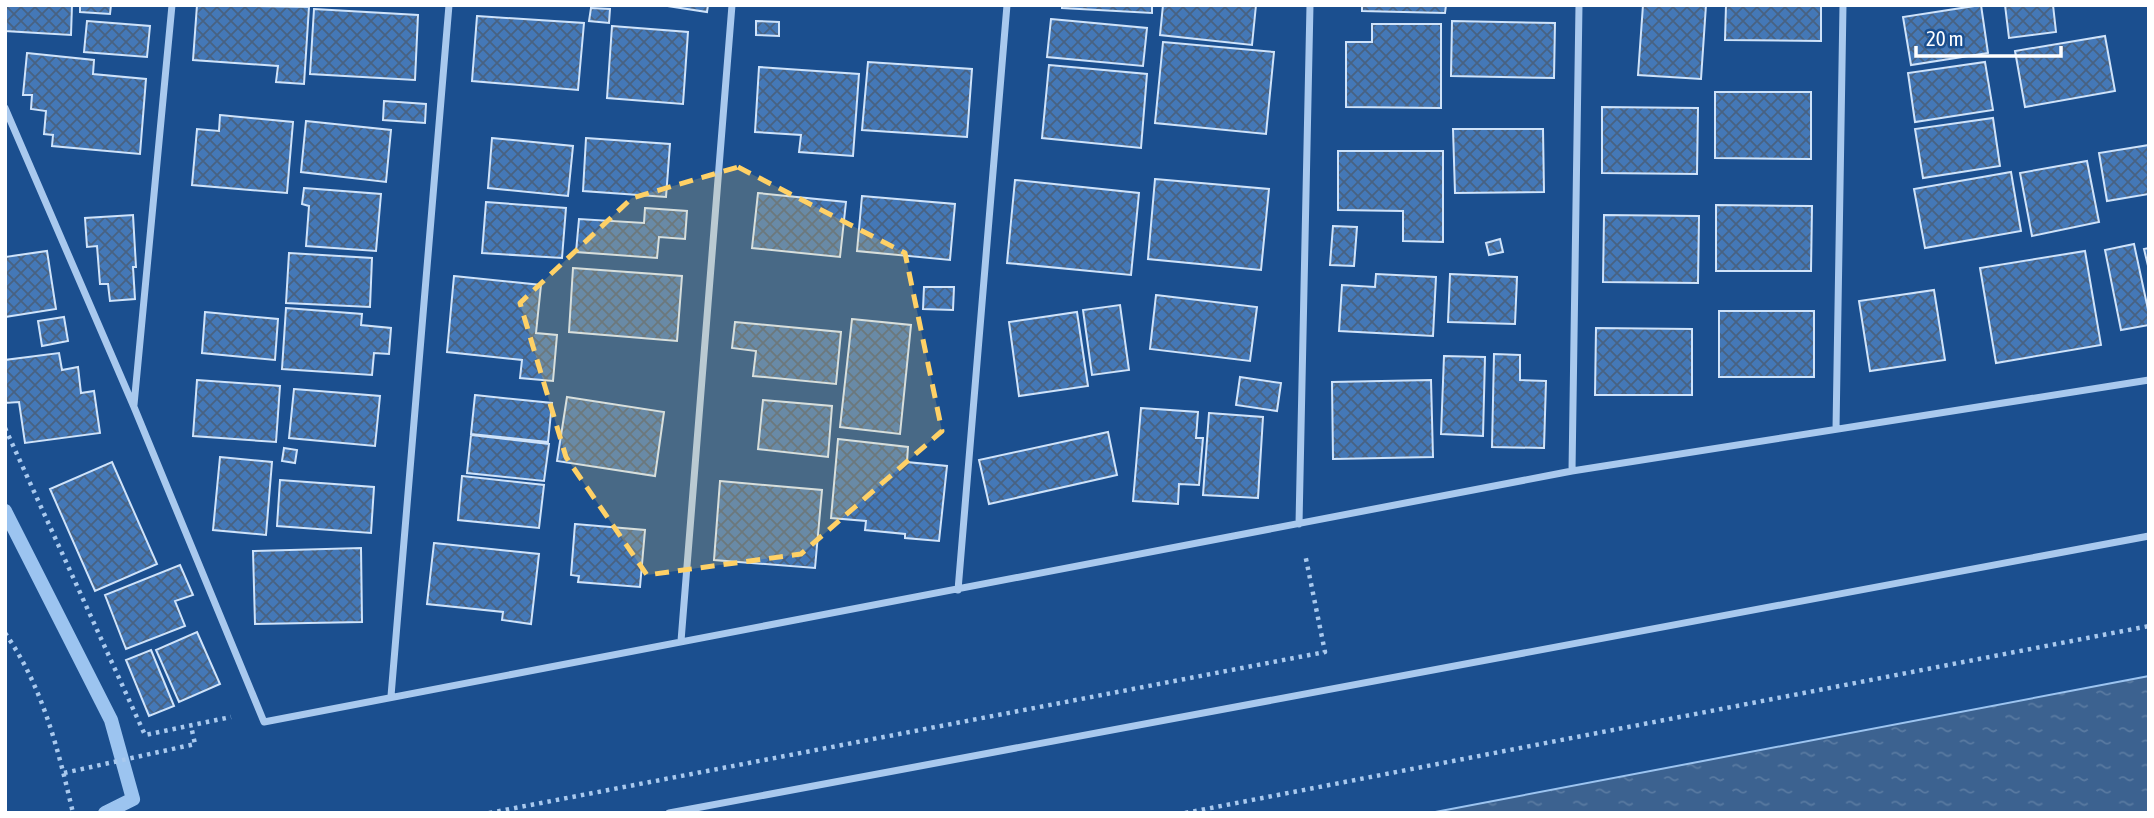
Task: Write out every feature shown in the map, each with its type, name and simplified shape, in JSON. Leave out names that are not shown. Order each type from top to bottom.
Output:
[{"type":"street","points":[[134,407],[172,5]]},
{"type":"street","points":[[391,696],[449,5]]},
{"type":"street","points":[[681,641],[732,5]]},
{"type":"street","points":[[958,590],[1007,5]]},
{"type":"street","points":[[1299,524],[1310,5]]},
{"type":"street","points":[[1572,471],[1579,5]]},
{"type":"street","points":[[1836,429],[1843,5]]},
{"type":"street","points":[[5,108],[134,407],[264,722],[1572,471],[2149,380]]},
{"type":"street","points":[[669,813],[2149,536]]},
{"type":"path","points":[[5,428],[145,735],[259,711]]},
{"type":"path","points":[[489,813],[1325,652],[1305,554]]},
{"type":"path","points":[[1185,813],[2149,626]]},
{"type":"path","points":[[5,633],[24,661],[40,696],[54,736],[73,813]]},
{"type":"path","points":[[64,773],[195,744],[191,726]]},
{"type":"highlighted area","points":[[738,167],[905,253],[942,431],[801,554],[647,575],[566,457],[520,303],[632,198]]},
{"type":"water","points":[[2149,676],[2149,813],[1430,813]]},
{"type":"building","points":[[5,5],[72,5],[71,35],[5,31]]},
{"type":"building","points":[[80,5],[111,5],[110,14],[80,12]]},
{"type":"building","points":[[197,5],[309,7],[304,84],[276,82],[278,66],[193,60]]},
{"type":"building","points":[[661,5],[708,5],[707,12]]},
{"type":"building","points":[[1062,5],[1152,5],[1152,13],[1062,8]]},
{"type":"building","points":[[1163,5],[1256,5],[1252,45],[1160,35]]},
{"type":"building","points":[[1362,5],[1446,5],[1445,13],[1362,11]]},
{"type":"building","points":[[1643,5],[1706,5],[1701,79],[1638,75]]},
{"type":"building","points":[[1726,5],[1821,5],[1821,41],[1725,40]]},
{"type":"building","points":[[1981,5],[1988,53],[1911,65],[1903,17]]},
{"type":"building","points":[[2005,5],[2053,5],[2056,32],[2009,38]]},
{"type":"building","points":[[591,8],[610,9],[609,23],[589,21]]},
{"type":"building","points":[[314,9],[418,15],[415,80],[310,74]]},
{"type":"building","points":[[477,16],[584,23],[578,90],[472,81]]},
{"type":"building","points":[[1051,19],[1147,28],[1143,66],[1047,57]]},
{"type":"building","points":[[87,21],[150,26],[147,57],[84,52]]},
{"type":"building","points":[[756,21],[779,22],[779,36],[756,35]]},
{"type":"building","points":[[1452,21],[1555,23],[1554,78],[1451,76]]},
{"type":"building","points":[[1372,24],[1441,24],[1441,108],[1346,107],[1346,42],[1372,42]]},
{"type":"building","points":[[612,26],[688,32],[683,104],[607,98]]},
{"type":"building","points":[[2105,36],[2115,91],[2025,107],[2015,51]]},
{"type":"building","points":[[1163,42],[1274,52],[1266,134],[1155,123]]},
{"type":"building","points":[[27,53],[94,60],[93,74],[146,79],[140,154],[52,146],[53,135],[44,134],[46,111],[31,109],[32,95],[23,95]]},
{"type":"building","points":[[868,62],[972,69],[967,137],[862,130]]},
{"type":"building","points":[[1985,62],[1993,110],[1915,122],[1908,73]]},
{"type":"building","points":[[1049,65],[1147,74],[1141,148],[1042,138]]},
{"type":"building","points":[[759,67],[859,74],[853,156],[799,152],[801,135],[755,132]]},
{"type":"building","points":[[1715,92],[1811,92],[1811,159],[1715,158]]},
{"type":"building","points":[[384,101],[426,104],[425,123],[383,120]]},
{"type":"building","points":[[1602,107],[1698,108],[1697,174],[1602,173]]},
{"type":"building","points":[[220,115],[293,122],[287,193],[192,185],[197,129],[219,131]]},
{"type":"building","points":[[1993,118],[2000,166],[1923,178],[1915,129]]},
{"type":"building","points":[[306,121],[391,130],[386,182],[301,172]]},
{"type":"building","points":[[1453,129],[1543,129],[1544,192],[1455,193]]},
{"type":"building","points":[[492,138],[573,146],[568,196],[488,188]]},
{"type":"building","points":[[586,138],[670,144],[666,197],[583,191]]},
{"type":"building","points":[[2149,145],[2149,194],[2107,201],[2099,153]]},
{"type":"building","points":[[1338,151],[1443,151],[1443,242],[1403,241],[1403,211],[1338,210]]},
{"type":"building","points":[[2087,161],[2099,222],[2032,236],[2020,173]]},
{"type":"building","points":[[2011,172],[2021,231],[1925,248],[1914,189]]},
{"type":"building","points":[[1155,179],[1269,189],[1261,270],[1148,259]]},
{"type":"building","points":[[1015,180],[1139,193],[1131,275],[1007,263]]},
{"type":"building","points":[[304,188],[381,194],[376,251],[306,246],[309,206],[302,204]]},
{"type":"building","points":[[758,193],[846,202],[840,257],[752,248]]},
{"type":"building","points":[[862,196],[955,204],[950,260],[857,251]]},
{"type":"building","points":[[486,202],[566,208],[562,258],[482,253]]},
{"type":"building","points":[[1716,205],[1812,206],[1811,271],[1716,271]]},
{"type":"building","points":[[645,208],[687,211],[685,239],[659,237],[657,258],[576,252],[579,219],[644,223]]},
{"type":"building","points":[[133,215],[135,299],[110,301],[108,284],[100,284],[97,246],[87,247],[85,218]]},
{"type":"building","points":[[1604,215],[1699,216],[1698,283],[1603,282]]},
{"type":"building","points":[[1333,226],[1357,227],[1354,266],[1330,265]]},
{"type":"building","points":[[1500,239],[1503,252],[1489,255],[1486,243]]},
{"type":"building","points":[[2134,244],[2149,325],[2121,330],[2105,250]]},
{"type":"building","points":[[2149,248],[2149,270],[2144,249]]},
{"type":"building","points":[[47,251],[56,309],[5,317],[5,257]]},
{"type":"building","points":[[2085,251],[2101,345],[1996,363],[1980,268]]},
{"type":"building","points":[[289,253],[372,258],[370,307],[286,303]]},
{"type":"building","points":[[573,268],[682,276],[677,341],[569,332]]},
{"type":"building","points":[[1376,274],[1436,277],[1433,336],[1339,331],[1342,285],[1375,287]]},
{"type":"building","points":[[1450,274],[1517,277],[1515,324],[1448,322]]},
{"type":"building","points":[[454,276],[541,285],[536,333],[557,335],[553,381],[520,378],[522,360],[447,352]]},
{"type":"building","points":[[924,287],[954,287],[953,310],[923,309]]},
{"type":"building","points":[[1934,290],[1945,360],[1870,371],[1859,301]]},
{"type":"building","points":[[1156,295],[1257,307],[1250,361],[1150,349]]},
{"type":"building","points":[[1120,305],[1129,370],[1092,375],[1083,310]]},
{"type":"building","points":[[286,308],[362,314],[361,325],[391,328],[389,354],[374,353],[372,375],[282,369]]},
{"type":"building","points":[[1719,311],[1814,311],[1814,377],[1719,377]]},
{"type":"building","points":[[205,312],[278,319],[275,360],[202,353]]},
{"type":"building","points":[[1077,312],[1088,386],[1019,396],[1009,322]]},
{"type":"building","points":[[64,317],[68,341],[42,346],[38,321]]},
{"type":"building","points":[[852,319],[911,325],[900,434],[840,427]]},
{"type":"building","points":[[735,322],[841,332],[836,384],[753,376],[756,351],[732,348]]},
{"type":"building","points":[[1596,328],[1692,329],[1692,395],[1595,395]]},
{"type":"building","points":[[59,353],[62,370],[78,367],[81,393],[94,391],[100,433],[25,443],[19,402],[5,403],[5,360]]},
{"type":"building","points":[[1494,354],[1520,355],[1520,380],[1546,381],[1544,448],[1492,447]]},
{"type":"building","points":[[1444,356],[1485,357],[1483,436],[1441,434]]},
{"type":"building","points":[[1240,377],[1281,383],[1277,411],[1236,405]]},
{"type":"building","points":[[197,380],[280,386],[276,442],[193,436]]},
{"type":"building","points":[[1431,380],[1433,457],[1333,459],[1332,382]]},
{"type":"building","points":[[294,389],[380,396],[375,446],[289,438]]},
{"type":"building","points":[[475,395],[552,403],[548,442],[471,434]]},
{"type":"building","points":[[567,397],[664,412],[655,476],[557,461]]},
{"type":"building","points":[[763,400],[832,406],[828,457],[758,449]]},
{"type":"building","points":[[1141,408],[1198,412],[1196,438],[1203,438],[1199,485],[1179,484],[1178,504],[1133,501]]},
{"type":"building","points":[[1209,413],[1263,417],[1258,498],[1203,495]]},
{"type":"building","points":[[1108,432],[1117,475],[989,504],[979,460]]},
{"type":"building","points":[[471,435],[549,444],[544,481],[467,473]]},
{"type":"building","points":[[838,439],[908,447],[907,462],[947,466],[939,541],[865,530],[866,521],[831,518]]},
{"type":"building","points":[[284,448],[297,450],[295,463],[282,461]]},
{"type":"building","points":[[220,457],[272,462],[266,535],[213,530]]},
{"type":"building","points":[[112,462],[157,564],[95,591],[50,489]]},
{"type":"building","points":[[462,476],[544,485],[539,528],[458,520]]},
{"type":"building","points":[[280,480],[374,487],[371,533],[277,526]]},
{"type":"building","points":[[720,481],[822,490],[815,568],[714,560]]},
{"type":"building","points":[[575,524],[645,530],[640,587],[578,582],[579,576],[571,575]]},
{"type":"building","points":[[434,543],[539,554],[531,624],[502,620],[503,612],[427,604]]},
{"type":"building","points":[[361,548],[362,622],[255,624],[253,551]]},
{"type":"building","points":[[180,565],[193,595],[175,601],[185,626],[126,649],[105,595]]},
{"type":"building","points":[[197,632],[220,684],[179,702],[156,650]]},
{"type":"building","points":[[151,650],[174,706],[149,716],[126,660]]},
{"type":"waterway","points":[[5,511],[111,720],[133,799],[105,813]]}]
